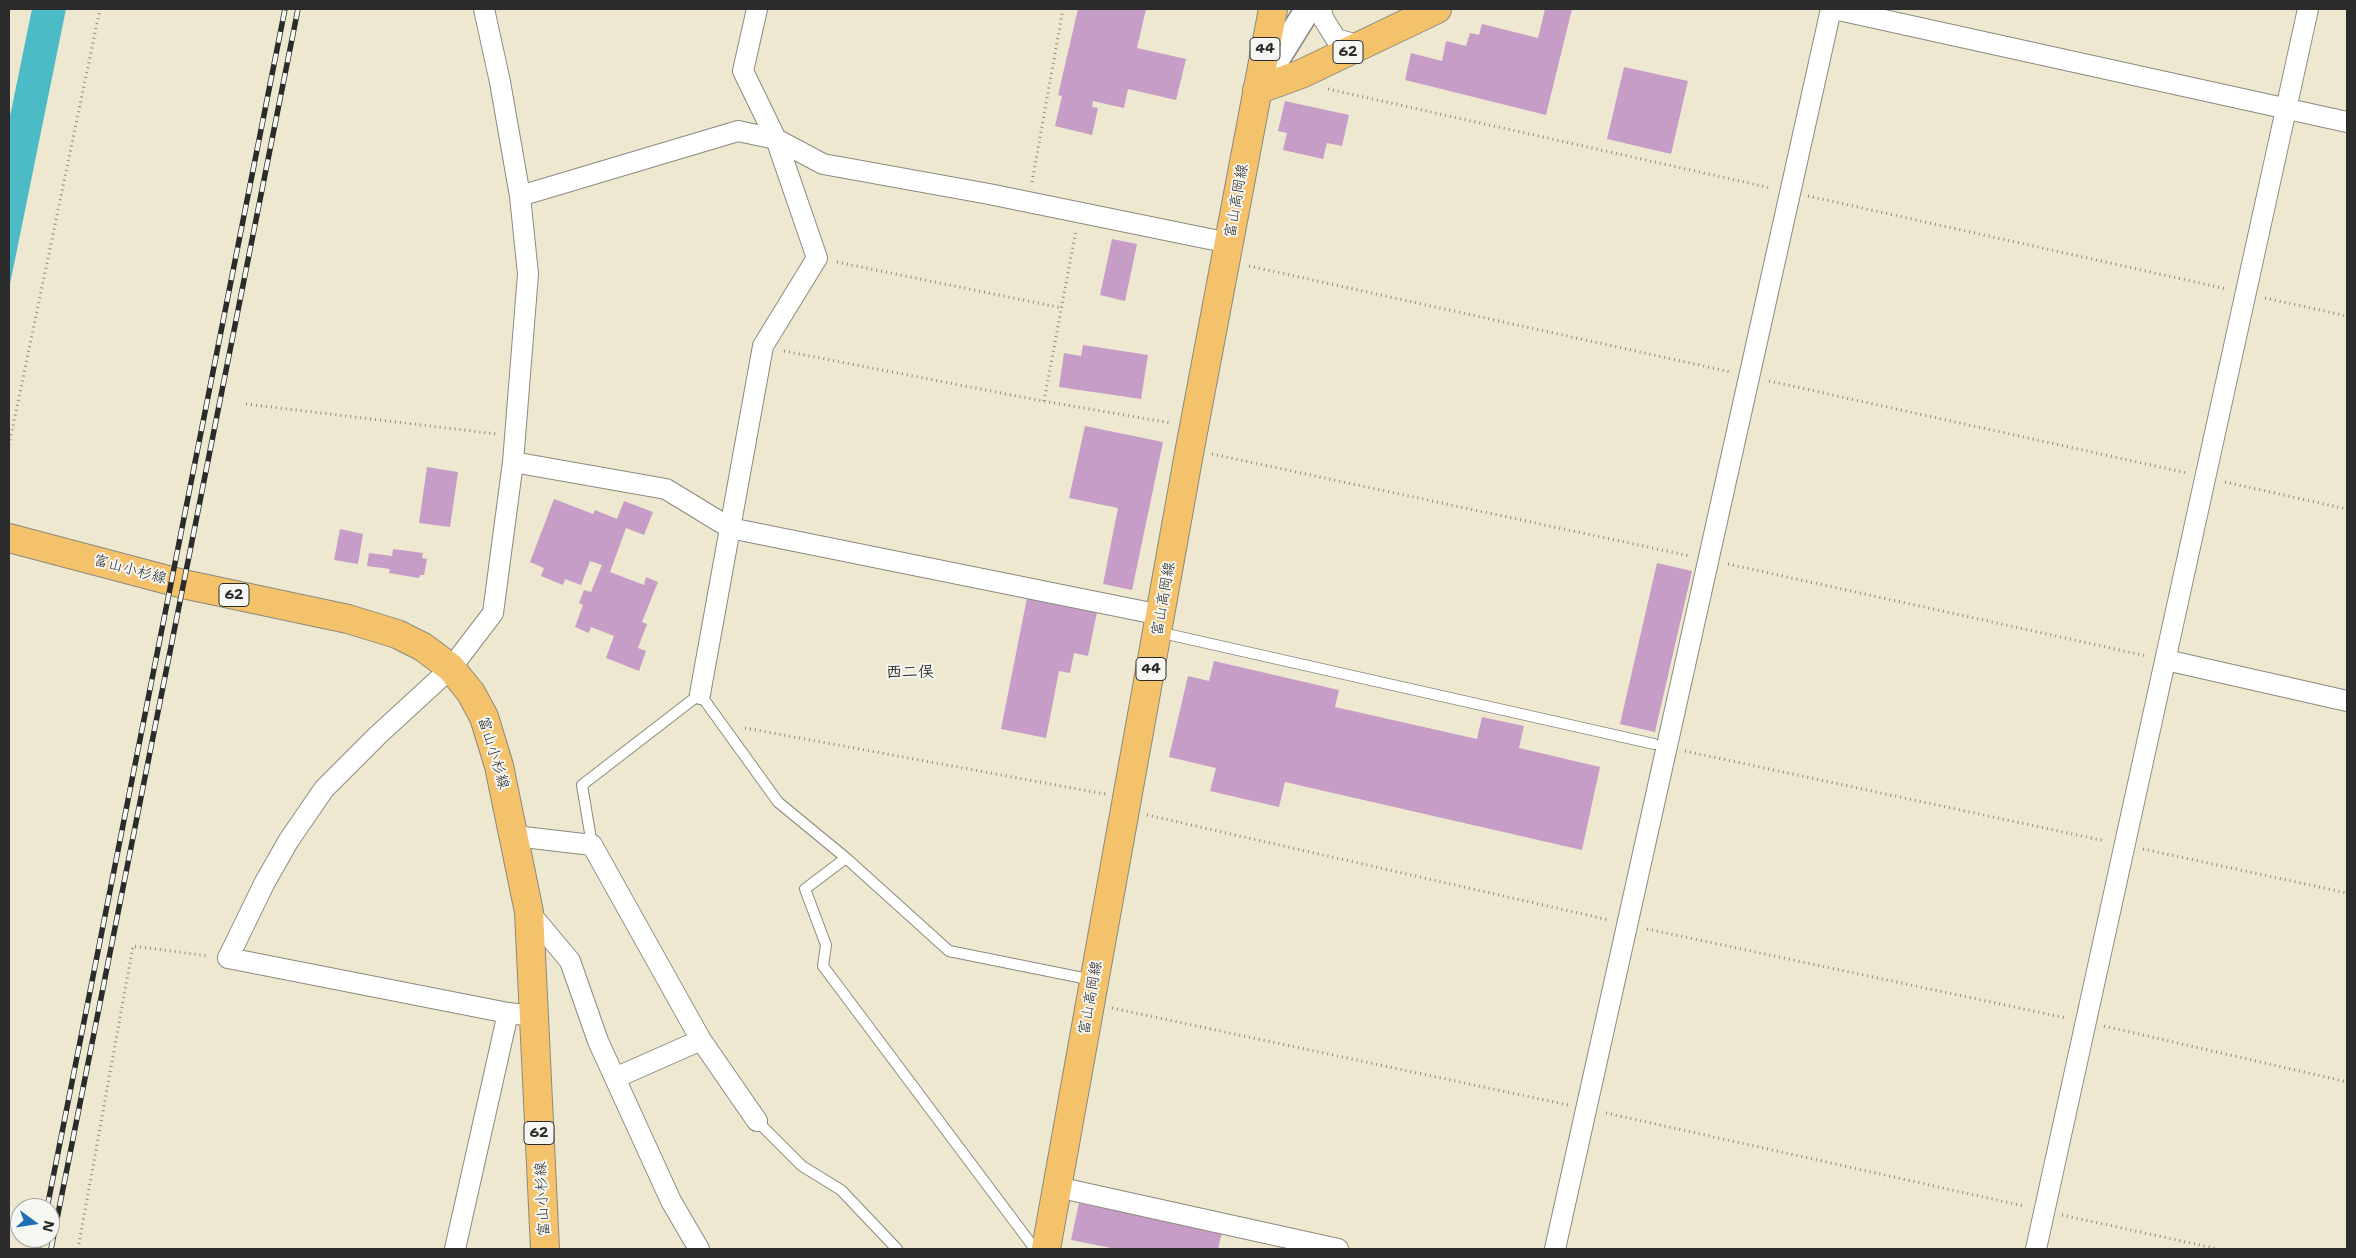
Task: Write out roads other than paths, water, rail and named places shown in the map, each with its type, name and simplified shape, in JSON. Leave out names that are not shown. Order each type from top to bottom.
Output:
[{"type":"main road","name":"富山高岡線","points":[[1046,1249],[1192,438],[1272,9]]},
{"type":"main road","name":"62","points":[[1257,90],[1301,74],[1437,9]]},
{"type":"main road","name":"富山小杉線","points":[[9,538],[183,584],[348,619],[397,634],[423,647],[451,668],[471,693],[484,717],[499,766],[515,836],[529,912],[521,1015],[545,1249]]},
{"type":"street","points":[[456,1249],[521,1015],[228,958],[288,840],[324,789],[378,735],[451,668],[493,614],[513,462],[528,274],[520,196],[500,82],[484,9]]},
{"type":"street","points":[[700,694],[763,346],[817,258],[776,139],[743,70],[757,9]]},
{"type":"street","points":[[1257,90],[1308,9]]},
{"type":"street","points":[[1321,9],[1336,39],[1361,46]]},
{"type":"street","points":[[1555,1249],[1626,924],[1660,745],[1707,560],[1832,9],[2347,122]]},
{"type":"street","points":[[2036,1249],[2308,9]]},
{"type":"street","points":[[520,196],[738,131],[776,139],[823,164],[1080,213],[1228,252]]},
{"type":"street","points":[[513,462],[666,489],[730,528],[1159,623]]},
{"type":"street","points":[[2166,660],[2347,701]]},
{"type":"street","points":[[515,836],[592,845],[701,1040],[757,1121]]},
{"type":"street","points":[[529,912],[570,961],[598,1040],[671,1201],[698,1249]]},
{"type":"street","points":[[615,1078],[701,1040]]},
{"type":"street","points":[[1057,1187],[1338,1249]]},
{"type":"lane","points":[[1159,623],[1660,745]]},
{"type":"lane","points":[[592,845],[582,785],[700,694],[778,802],[846,858],[949,951],[1092,992]]},
{"type":"lane","points":[[846,858],[805,889],[826,945],[823,966],[1034,1249]]},
{"type":"lane","points":[[757,1121],[802,1166],[841,1190],[897,1249]]},
{"type":"water","points":[[32,9],[66,9],[9,289],[9,121]]},
{"type":"railway","points":[[49,1198],[285,9]]},
{"type":"railway","points":[[51,1249],[298,9]]},
{"type":"district","name":"西二俣","points":[[910,673]]}]
